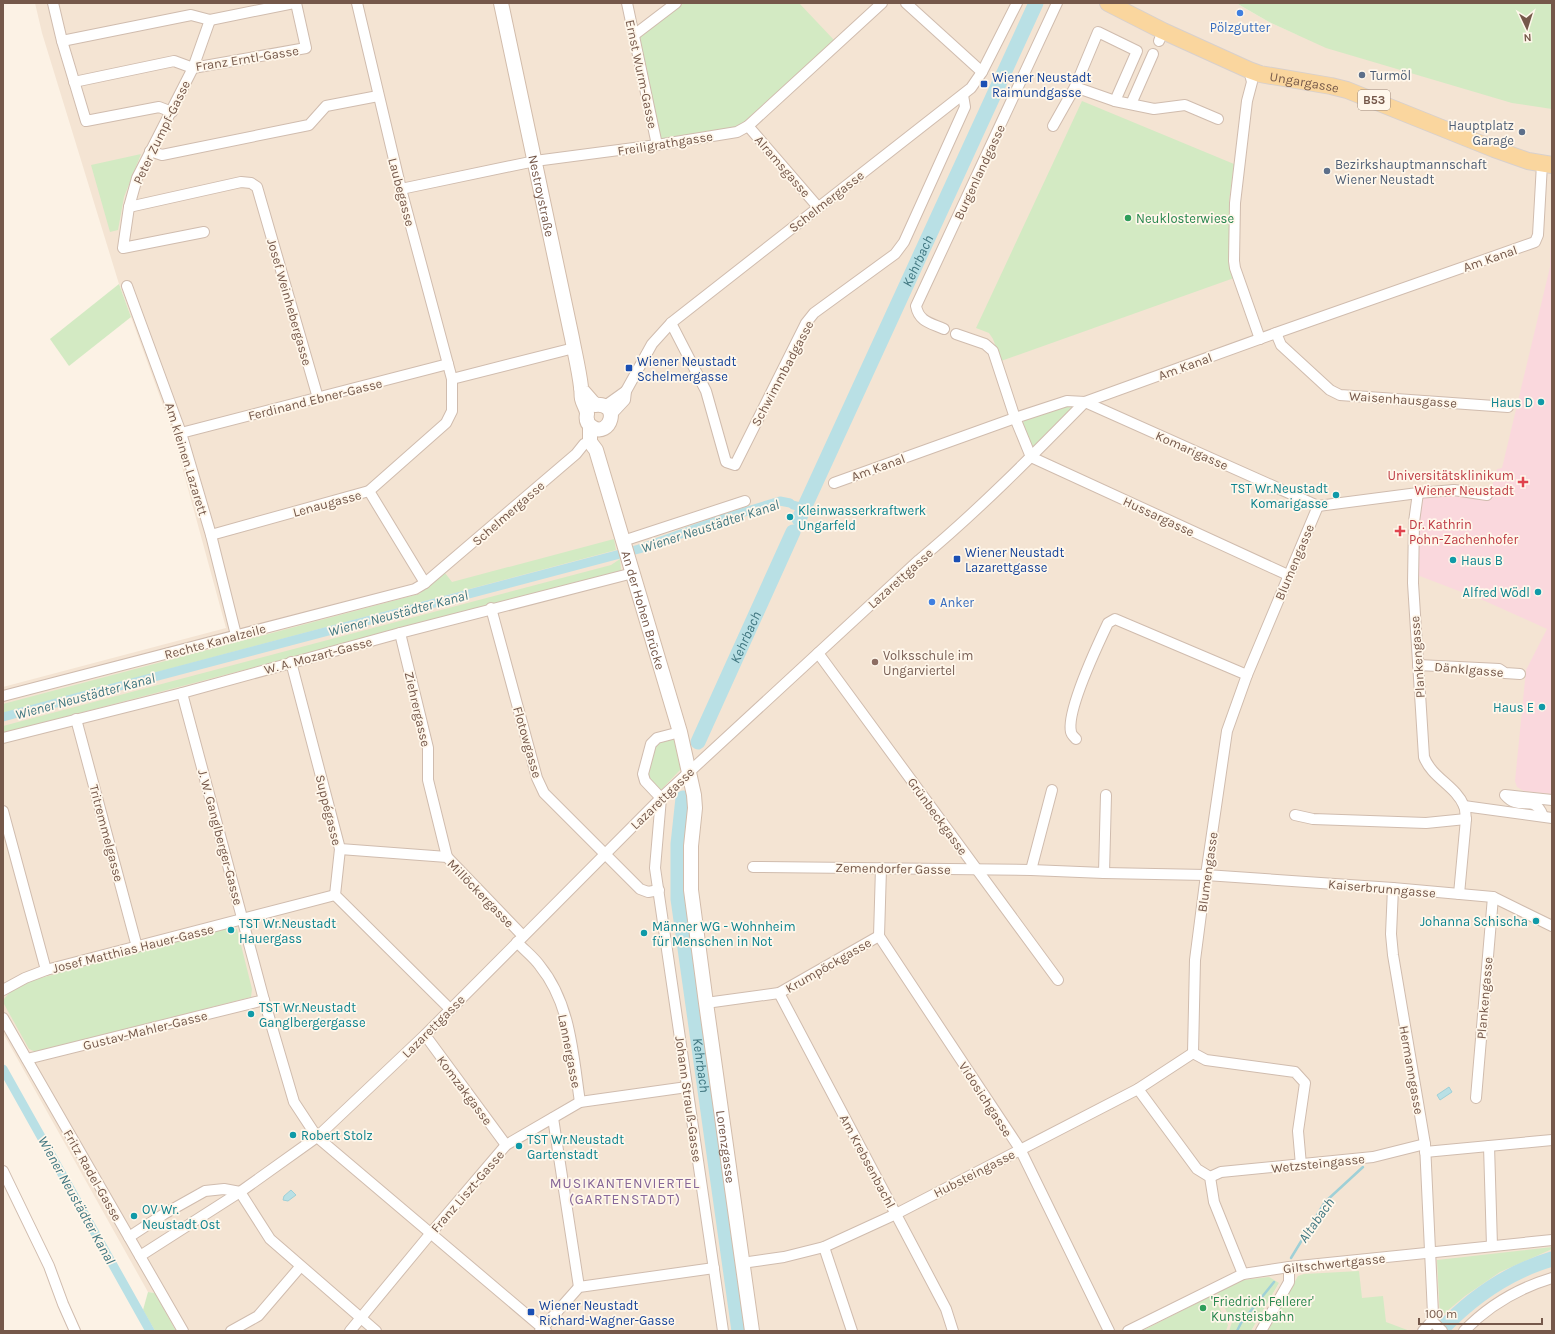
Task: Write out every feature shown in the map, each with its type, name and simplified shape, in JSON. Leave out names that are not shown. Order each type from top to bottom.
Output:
[{"type":"main road","name":"Ungargasse","points":[[1108,3],[1161,36],[1249,70],[1260,74],[1347,90],[1494,149],[1547,164]]},
{"type":"street","points":[[53,3],[62,41],[86,121],[159,107],[172,112]]},
{"type":"street","points":[[62,41],[191,15],[210,20],[295,3]]},
{"type":"street","name":"Franz Erntl-Gasse","points":[[74,82],[174,61],[193,68],[306,48],[295,3]]},
{"type":"street","name":"Laubegasse","points":[[357,3],[401,189],[452,379]]},
{"type":"street","name":"Nestroystraße","points":[[501,3],[574,348],[581,389],[581,398],[599,409],[586,417],[595,428]]},
{"type":"street","name":"Ernst Wurm-Gasse","points":[[627,3],[657,145]]},
{"type":"street","points":[[634,35],[676,3]]},
{"type":"street","name":"Freiligrathgasse","points":[[401,189],[534,161],[657,145],[737,132],[748,126],[882,3]]},
{"type":"street","points":[[906,3],[982,72]]},
{"type":"street","name":"Schelmergasse","points":[[599,409],[625,400],[626,391],[652,344],[671,323],[963,95],[977,81],[1017,3]]},
{"type":"street","name":"Burgenlandgasse","points":[[944,329],[922,320],[918,314],[916,306],[1057,3]]},
{"type":"street","name":"Peter Zumpf-Gasse","points":[[204,232],[123,248],[128,208],[137,178],[172,112],[193,68],[210,20]]},
{"type":"street","points":[[1053,126],[1075,87],[1098,32],[1137,51],[1114,101]]},
{"type":"street","points":[[1131,104],[1154,54]]},
{"type":"street","points":[[1249,70],[1252,82],[1248,101],[1235,203],[1234,261],[1235,268],[1260,339]]},
{"type":"street","points":[[1075,87],[1114,101],[1154,109],[1185,105],[1218,119]]},
{"type":"street","name":"Schwimmbadgasse","points":[[671,323],[706,391],[726,462],[735,465],[806,323],[814,313],[895,254],[904,242],[965,108],[963,95]]},
{"type":"street","points":[[150,151],[162,156],[309,125],[326,106],[378,96]]},
{"type":"street","name":"Alramsgasse","points":[[748,126],[818,207]]},
{"type":"street","name":"Am Kanal","points":[[834,483],[1015,418],[1068,401],[1085,402],[1535,242],[1538,235],[1547,164]]},
{"type":"street","name":"Josef Weinhebergasse","points":[[128,208],[241,182],[251,183],[257,187],[318,398]]},
{"type":"street","name":"Am kleinen Lazarett","points":[[126,286],[181,433],[211,534],[236,635]]},
{"type":"street","name":"Waisenhausgasse","points":[[1276,333],[1281,345],[1330,390],[1340,395],[1508,407]]},
{"type":"street","points":[[960,335],[985,344],[993,351],[1015,418],[1031,457]]},
{"type":"street","points":[[452,379],[574,348]]},
{"type":"street","name":"Ferdinand Ebner-Gasse","points":[[181,433],[448,364]]},
{"type":"street","name":"Lenaugasse","points":[[211,534],[369,492],[446,423],[452,411],[452,379]]},
{"type":"street","name":"Lazarettgasse","points":[[140,1256],[240,1192],[317,1137],[425,1035],[661,798],[919,560],[947,536],[1031,457],[1085,402]]},
{"type":"street","name":"Komarigasse","points":[[1085,402],[1318,506]]},
{"type":"street","points":[[595,428],[608,425],[611,420],[599,409]]},
{"type":"street","name":"An der Hohen Brücke","points":[[595,428],[593,446],[632,569],[690,771]]},
{"type":"street","name":"Schelmergasse","points":[[425,583],[576,454],[593,446]]},
{"type":"street","name":"Hussargasse","points":[[1031,457],[1288,575]]},
{"type":"street","points":[[1318,506],[1418,493],[1454,490],[1487,495]]},
{"type":"street","points":[[369,492],[425,583]]},
{"type":"street","name":"Plankengasse","points":[[1418,493],[1414,522],[1413,583],[1424,757],[1428,767],[1455,792],[1464,806],[1466,819],[1459,894]]},
{"type":"street","points":[[624,543],[745,502]]},
{"type":"street","name":"Blumengasse","points":[[1193,1053],[1195,960],[1227,731],[1247,675],[1318,506]]},
{"type":"street","name":"W. A. Mozart-Gasse","points":[[3,738],[182,693],[632,569]]},
{"type":"street","name":"Rechte Kanalzeile","points":[[3,696],[415,589],[425,583]]},
{"type":"street","name":"Flotowgasse","points":[[491,608],[537,778],[544,793],[605,854]]},
{"type":"street","points":[[1076,739],[1071,733],[1070,717],[1084,677],[1108,623],[1115,619],[1247,675]]},
{"type":"street","name":"Ziehrergasse","points":[[400,633],[428,748],[428,780],[447,857]]},
{"type":"street","name":"Grünbeckgasse","points":[[818,653],[1058,980]]},
{"type":"street","name":"Suppégasse","points":[[291,662],[340,849],[335,894]]},
{"type":"street","name":"Dänklgasse","points":[[1418,665],[1499,669],[1505,672],[1520,674]]},
{"type":"street","name":"J. W. Ganglberger-Gasse","points":[[182,693],[264,1000],[294,1102],[317,1137],[431,1232],[542,1330]]},
{"type":"street","name":"Tritremmelgasse","points":[[76,719],[137,947]]},
{"type":"street","points":[[661,798],[645,781],[643,774],[651,744],[657,738],[680,732]]},
{"type":"street","name":"Lorenzgasse","points":[[690,771],[695,808],[691,846],[691,890],[752,1331]]},
{"type":"street","points":[[1031,870],[1052,790]]},
{"type":"street","points":[[1104,873],[1106,795]]},
{"type":"street","points":[[1547,817],[1536,804],[1516,803],[1509,800],[1506,795],[1552,800]]},
{"type":"street","name":"Johann Strauß-Gasse","points":[[661,798],[656,861],[659,890],[723,1331]]},
{"type":"street","points":[[1464,806],[1547,817]]},
{"type":"street","points":[[3,811],[46,970]]},
{"type":"street","points":[[1295,815],[1313,819],[1426,823],[1466,819]]},
{"type":"street","name":"Millöckergasse","points":[[340,849],[447,857],[520,939]]},
{"type":"street","points":[[605,854],[640,889],[648,892],[659,890]]},
{"type":"street","name":"Zemendorfer Gasse","points":[[753,867],[1031,870],[1206,875]]},
{"type":"street","points":[[879,936],[881,868]]},
{"type":"street","name":"Kaiserbrunngasse","points":[[1206,875],[1393,888],[1493,897],[1552,926]]},
{"type":"street","name":"Hermanngasse","points":[[1393,888],[1391,934],[1393,955],[1425,1148],[1433,1314],[1437,1326]]},
{"type":"street","points":[[335,894],[450,1009]]},
{"type":"street","name":"Josef Matthias Hauer-Gasse","points":[[3,990],[25,978],[46,970],[243,920],[335,894]]},
{"type":"street","name":"Plankengasse","points":[[1476,1098],[1493,897]]},
{"type":"street","name":"Krumpöckgasse","points":[[706,1003],[779,993],[879,936]]},
{"type":"street","name":"Vidosichgasse","points":[[879,936],[1020,1150],[1108,1331]]},
{"type":"street","name":"Lannergasse","points":[[520,939],[541,966],[557,994],[568,1026],[580,1102]]},
{"type":"street","name":"Am Krebsenbachl","points":[[779,993],[946,1309],[953,1331]]},
{"type":"street","name":"Gustav-Mahler-Gasse","points":[[27,1059],[264,1000]]},
{"type":"street","name":"Fritz Radel-Gasse","points":[[3,1018],[183,1331]]},
{"type":"street","name":"Komzakgasse","points":[[425,1035],[506,1145]]},
{"type":"street","points":[[1193,1053],[1206,1060],[1295,1072],[1305,1083],[1298,1131],[1300,1165]]},
{"type":"street","name":"Hubsteingasse","points":[[742,1263],[784,1257],[824,1246],[896,1214],[1138,1089],[1193,1053]]},
{"type":"street","name":"Franz Liszt-Gasse","points":[[350,1331],[431,1232],[506,1145],[580,1102],[687,1087]]},
{"type":"street","points":[[1138,1089],[1197,1169],[1210,1177],[1214,1202],[1243,1274]]},
{"type":"street","points":[[553,1118],[579,1287]]},
{"type":"street","name":"Wetzsteingasse","points":[[1210,1177],[1221,1172],[1373,1157],[1425,1148],[1489,1146],[1552,1140]]},
{"type":"street","points":[[1489,1146],[1492,1246]]},
{"type":"street","points":[[3,1171],[49,1266],[75,1331]]},
{"type":"street","points":[[129,1237],[164,1214],[205,1191],[224,1189],[240,1192],[270,1239],[300,1267],[376,1331]]},
{"type":"street","name":"Giltschwertgasse","points":[[1128,1331],[1243,1274],[1289,1267],[1552,1240]]},
{"type":"street","points":[[824,1246],[852,1331]]},
{"type":"street","points":[[231,1331],[258,1316],[300,1267]]},
{"type":"street","points":[[1261,1331],[1289,1282],[1289,1267]]},
{"type":"street","points":[[542,1330],[579,1287],[714,1268]]},
{"type":"street","points":[[1464,1331],[1496,1304],[1522,1289],[1552,1278]]},
{"type":"street","points":[[1423,1331],[1437,1326]]},
{"type":"shaded area","points":[[35,3],[1236,3],[1269,22],[1298,35],[1552,3],[1552,1331],[1251,1331],[1279,1283],[1233,1322],[1229,1331],[176,1331],[155,1293],[148,1292],[3,1033],[3,687],[226,628],[172,430],[119,284],[42,33]]},
{"type":"shaded area","name":"Universitätsklinikum Wiener Neustadt","points":[[1552,191],[1552,794],[1524,791],[1517,787],[1515,781],[1526,670],[1547,629],[1485,601],[1417,575],[1420,498],[1454,495],[1488,500],[1497,469],[1502,468],[1550,267]]},
{"type":"green space","points":[[684,3],[799,3],[834,40],[740,128],[661,140],[639,37]]},
{"type":"green space","points":[[1236,3],[1552,3],[1552,109],[1512,103],[1326,48],[1269,22]]},
{"type":"green space","name":"Neuklosterwiese","points":[[1082,101],[1234,164],[1229,201],[1230,266],[1234,278],[1001,361],[993,339],[989,333],[976,328]]},
{"type":"green space","points":[[141,154],[124,197],[118,230],[110,232],[91,165]]},
{"type":"green space","points":[[119,284],[131,317],[69,366],[50,339]]},
{"type":"green space","points":[[1070,405],[1072,410],[1035,446],[1030,447],[1022,426],[1024,420]]},
{"type":"green space","points":[[614,539],[616,550],[3,713],[3,704],[419,594],[445,573],[452,582]]},
{"type":"green space","points":[[620,559],[621,571],[3,733],[3,726],[611,565]]},
{"type":"green space","points":[[674,738],[681,769],[660,791],[648,779],[647,776],[655,746],[658,742]]},
{"type":"green space","points":[[231,927],[237,929],[252,989],[251,997],[36,1052],[29,1049],[4,1004],[4,999],[10,992],[33,980]]},
{"type":"green space","points":[[1552,1247],[1552,1249],[1500,1272],[1465,1296],[1440,1317],[1437,1260]]},
{"type":"green space","points":[[1359,1271],[1362,1298],[1383,1296],[1386,1322],[1410,1331],[1268,1331],[1298,1276],[1304,1274]]},
{"type":"green space","points":[[1269,1277],[1279,1283],[1251,1331],[1229,1331],[1232,1322],[1217,1293],[1243,1280]]},
{"type":"green space","points":[[148,1292],[155,1293],[176,1331],[155,1331],[143,1310]]},
{"type":"green space","name":"'Friedrich Fellerer' Kunsteisbahn","points":[[1213,1295],[1228,1325],[1226,1331],[1142,1331]]},
{"type":"water","points":[[1449,1087],[1452,1092],[1440,1100],[1437,1095]]},
{"type":"water","points":[[291,1190],[296,1195],[288,1201],[283,1200],[284,1196]]},
{"type":"waterway","name":"Kehrbach","points":[[799,519],[1036,3]]},
{"type":"waterway","name":"Wiener Neustädter Kanal","points":[[3,717],[639,549],[725,518],[780,501],[790,503]]},
{"type":"waterway","name":"Wiener Neustädter Kanal","points":[[793,505],[804,508]]},
{"type":"waterway","name":"Kehrbach","points":[[698,742],[793,532]]},
{"type":"waterway","name":"Kehrbach","points":[[683,798],[678,844],[678,899],[739,1331]]},
{"type":"waterway","name":"Wiener Neustädter Kanal","points":[[3,1069],[150,1331]]},
{"type":"waterway","name":"Altabach","points":[[1291,1258],[1325,1202],[1363,1167]]},
{"type":"waterway","points":[[1440,1331],[1477,1297],[1520,1271],[1552,1259]]},
{"type":"waterway","name":"Altabach","points":[[1237,1331],[1241,1323],[1274,1282]]},
{"type":"place","name":"Pölzgutter","points":[[1240,13]]},
{"type":"place","name":"Turmöl","points":[[1362,75]]},
{"type":"place","name":"Wiener Neustadt Raimundgasse","points":[[984,84]]},
{"type":"place","name":"Hauptplatz Garage","points":[[1522,132]]},
{"type":"place","name":"Bezirkshauptmannschaft Wiener Neustadt","points":[[1327,171]]},
{"type":"place","name":"Neuklosterwiese","points":[[1128,218]]},
{"type":"place","name":"Wiener Neustadt Schelmergasse","points":[[629,368]]},
{"type":"place","name":"Haus D","points":[[1541,402]]},
{"type":"place","name":"Universitätsklinikum Wiener Neustadt","points":[[1523,482]]},
{"type":"place","name":"TST Wr.Neustadt Komarigasse","points":[[1336,495]]},
{"type":"place","name":"Kleinwasserkraftwerk Ungarfeld","points":[[790,517]]},
{"type":"place","name":"Dr. Kathrin Pohn-Zachenhofer","points":[[1400,531]]},
{"type":"place","name":"Wiener Neustadt Lazarettgasse","points":[[957,559]]},
{"type":"place","name":"Haus B","points":[[1453,560]]},
{"type":"place","name":"Alfred Wödl","points":[[1538,592]]},
{"type":"place","name":"Anker","points":[[932,602]]},
{"type":"place","name":"Volksschule im Ungarviertel","points":[[875,662]]},
{"type":"place","name":"Haus E","points":[[1542,707]]},
{"type":"place","name":"Johanna Schischa","points":[[1536,921]]},
{"type":"place","name":"TST Wr.Neustadt Hauergass","points":[[231,930]]},
{"type":"place","name":"Männer WG - Wohnheim für Menschen in Not","points":[[644,933]]},
{"type":"place","name":"TST Wr.Neustadt Ganglbergergasse","points":[[251,1014]]},
{"type":"place","name":"Robert Stolz","points":[[293,1135]]},
{"type":"place","name":"TST Wr.Neustadt Gartenstadt","points":[[519,1146]]},
{"type":"place","name":"OV Wr. Neustadt Ost","points":[[134,1216]]},
{"type":"place","name":"'Friedrich Fellerer' Kunsteisbahn","points":[[1203,1308]]},
{"type":"place","name":"Wiener Neustadt Richard-Wagner-Gasse","points":[[531,1312]]},
{"type":"district","name":"MUSIKANTENVIERTEL (GARTENSTADT)","points":[[625,1192]]}]
